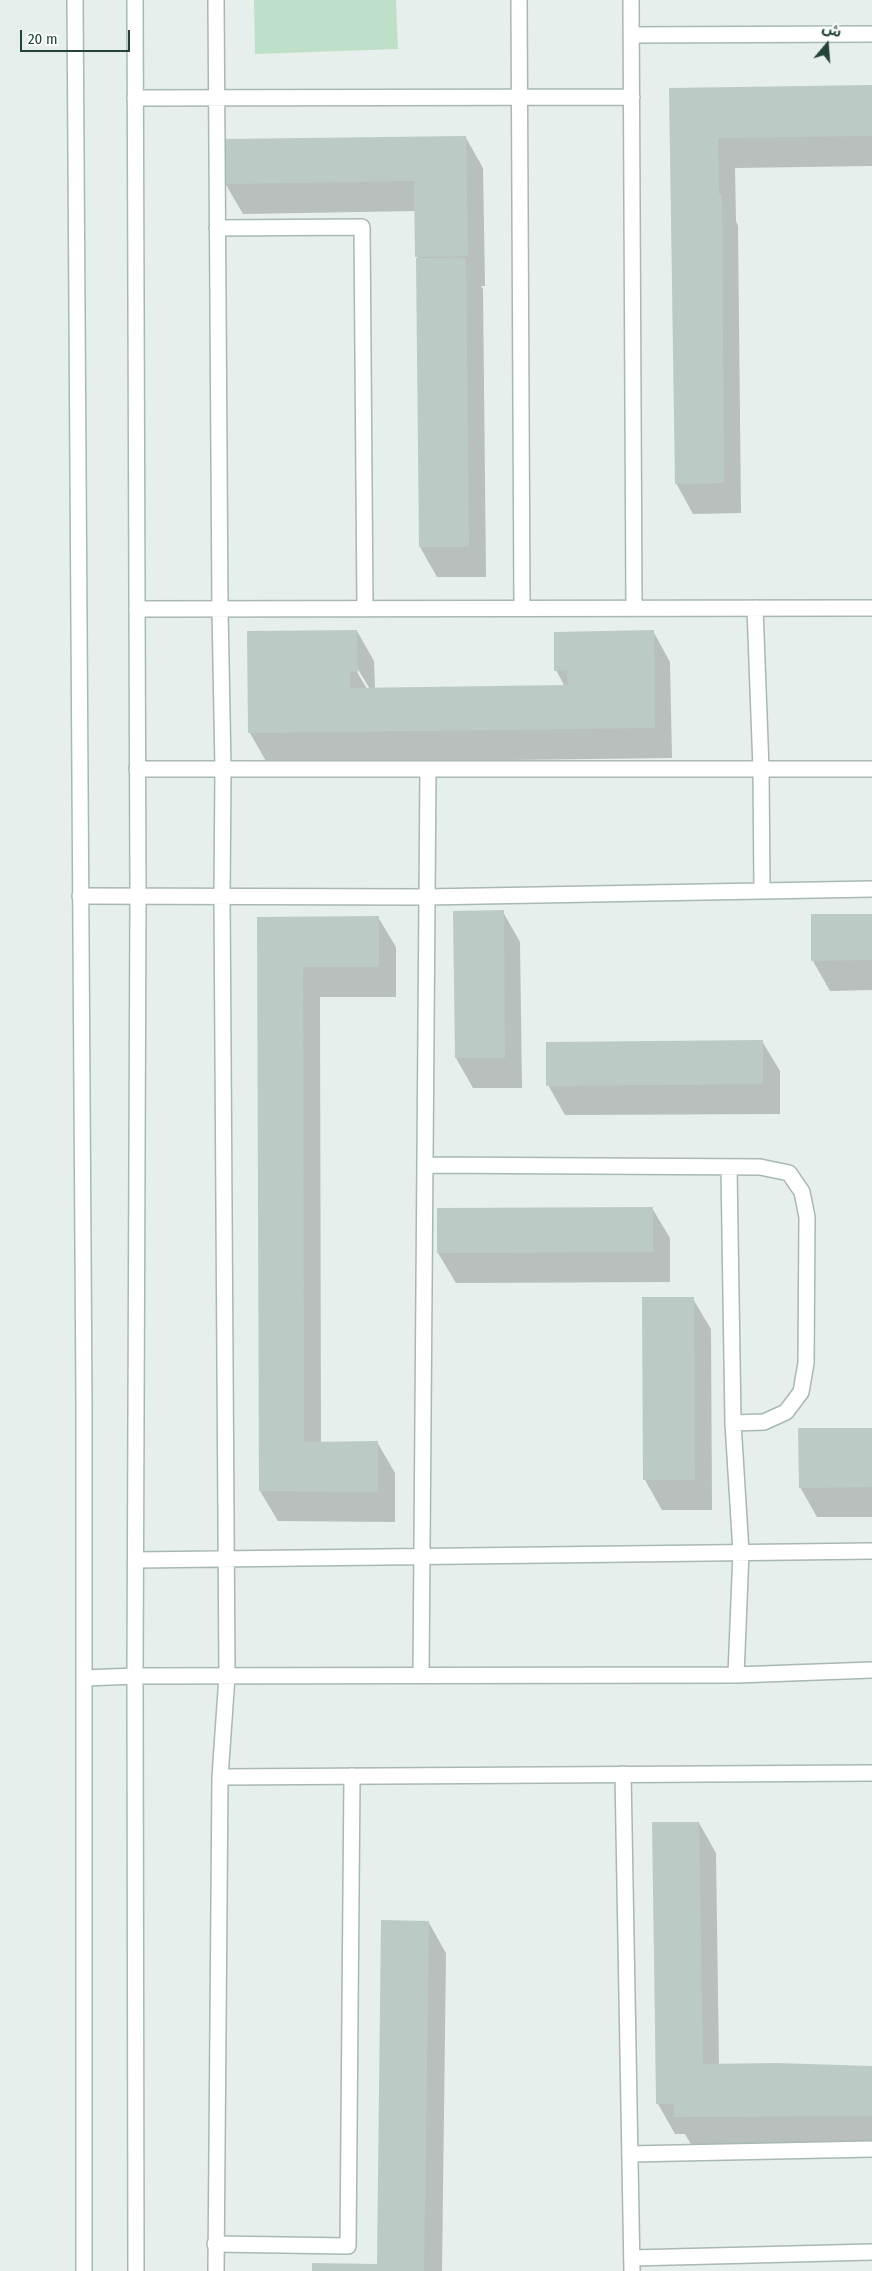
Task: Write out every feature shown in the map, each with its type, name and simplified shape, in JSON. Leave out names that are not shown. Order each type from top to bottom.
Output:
[{"type":"street","points":[[75,0],[86,1678],[84,2271]]},
{"type":"street","points":[[135,0],[138,896],[135,1676],[136,2271]]},
{"type":"street","points":[[216,0],[220,609],[223,769],[222,897],[227,1676],[220,1777],[216,2271]]},
{"type":"street","points":[[519,0],[522,608]]},
{"type":"street","points":[[631,0],[634,608]]},
{"type":"street","points":[[631,35],[872,34]]},
{"type":"street","points":[[135,98],[632,97]]},
{"type":"street","points":[[217,228],[362,227],[365,609]]},
{"type":"street","points":[[755,608],[761,769],[762,891]]},
{"type":"street","points":[[137,610],[872,608]]},
{"type":"street","points":[[137,769],[872,770]]},
{"type":"street","points":[[421,1675],[428,769]]},
{"type":"street","points":[[80,896],[426,897],[872,889]]},
{"type":"street","points":[[425,1165],[760,1167],[789,1174],[802,1192],[807,1217],[806,1363],[801,1392],[786,1412],[764,1422],[733,1423]]},
{"type":"street","points":[[729,1168],[733,1423],[741,1552],[736,1675]]},
{"type":"street","points":[[136,1560],[872,1552]]},
{"type":"street","points":[[86,1678],[135,1676],[736,1675],[872,1670]]},
{"type":"street","points":[[220,1777],[872,1773]]},
{"type":"street","points":[[623,1774],[632,2264],[872,2252]]},
{"type":"street","points":[[215,2244],[348,2246],[352,1776]]},
{"type":"street","points":[[630,2154],[872,2149]]},
{"type":"green space","points":[[254,0],[396,0],[398,49],[255,54]]},
{"type":"building","points":[[872,85],[872,136],[718,138],[719,194],[722,194],[724,483],[675,484],[669,88]]},
{"type":"building","points":[[466,136],[468,256],[415,257],[414,181],[224,184],[223,139]]},
{"type":"building","points":[[416,258],[466,258],[469,547],[419,547]]},
{"type":"building","points":[[357,630],[358,672],[350,672],[350,688],[568,685],[567,670],[554,671],[554,632],[654,630],[655,728],[248,733],[247,631]]},
{"type":"building","points":[[504,910],[505,1058],[455,1058],[453,911]]},
{"type":"building","points":[[811,914],[872,914],[872,960],[811,961]]},
{"type":"building","points":[[379,916],[379,967],[303,967],[304,1442],[378,1441],[378,1492],[259,1491],[257,917]]},
{"type":"building","points":[[763,1040],[763,1084],[546,1086],[546,1042]]},
{"type":"building","points":[[653,1207],[653,1252],[437,1253],[437,1208]]},
{"type":"building","points":[[642,1297],[694,1297],[695,1480],[643,1480]]},
{"type":"building","points":[[798,1428],[872,1428],[872,1487],[799,1488]]},
{"type":"building","points":[[652,1822],[699,1822],[703,2064],[777,2063],[872,2066],[872,2116],[674,2117],[674,2104],[656,2104]]},
{"type":"building","points":[[381,1920],[429,1921],[424,2271],[312,2271],[312,2263],[377,2264]]}]
